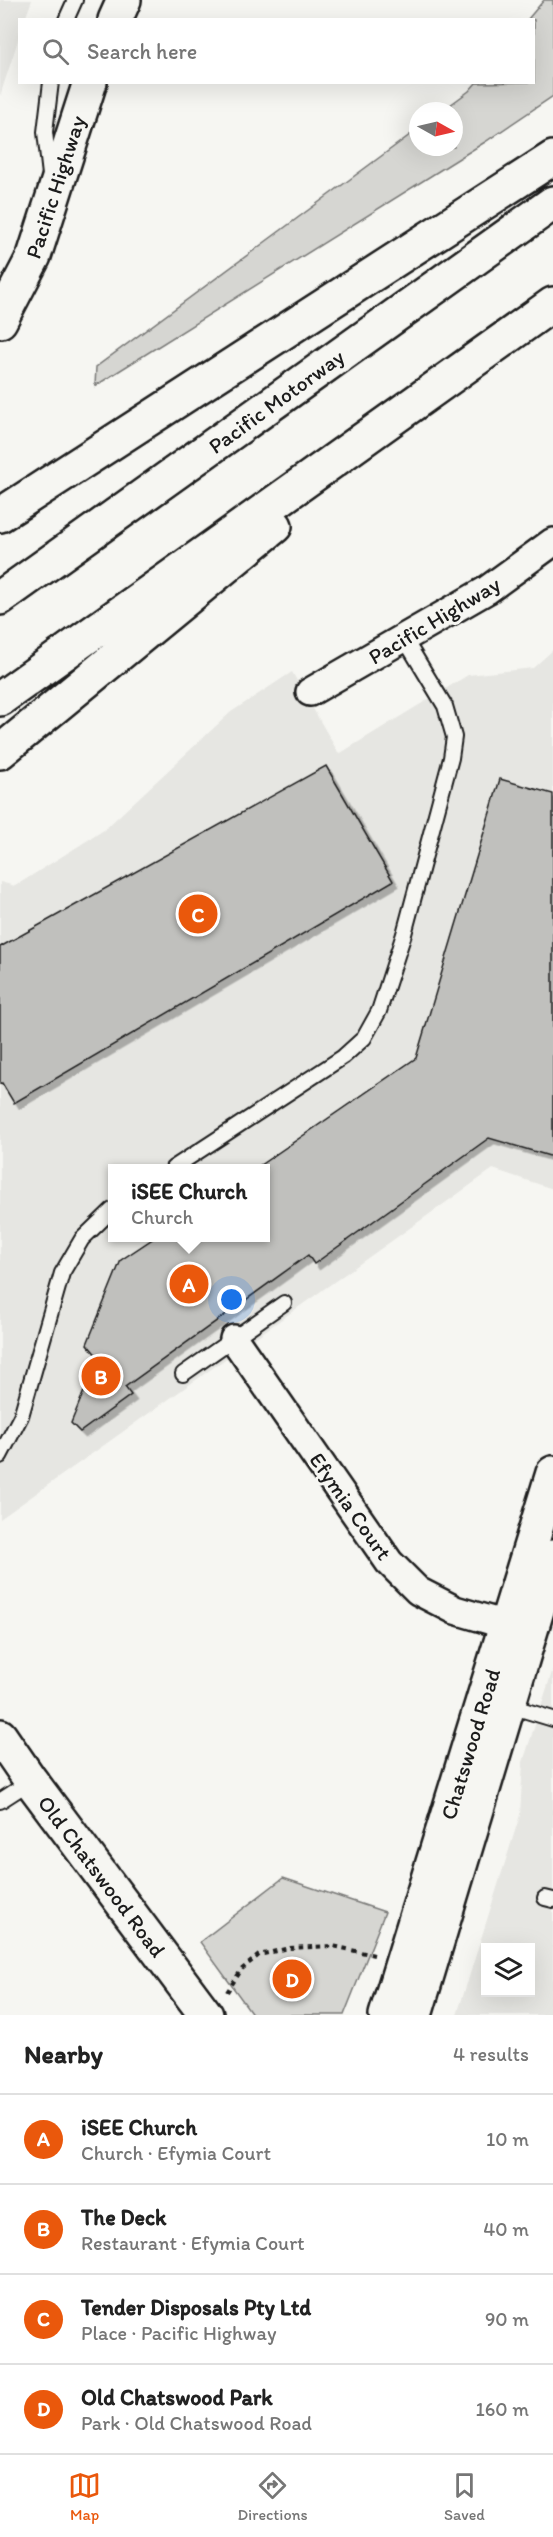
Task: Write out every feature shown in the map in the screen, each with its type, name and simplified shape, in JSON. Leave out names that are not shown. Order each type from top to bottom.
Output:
[{"type":"main road","points":[[116,18],[124,0]]},
{"type":"main road","name":"Pacific Highway","points":[[0,321],[34,256],[89,84]]},
{"type":"main road","points":[[0,515],[553,158]]},
{"type":"main road","name":"Pacific Motorway","points":[[0,598],[553,203]]},
{"type":"main road","points":[[0,699],[553,304]]},
{"type":"main road","points":[[0,752],[244,553],[470,363]]},
{"type":"main road","name":"Chatswood Road","points":[[386,2015],[506,1625],[550,1492]]},
{"type":"main road","name":"Chatswood Road","points":[[415,2015],[510,1706],[553,1557]]},
{"type":"main road","name":"Old Chatswood Road","points":[[0,1736],[31,1781],[216,2004]]},
{"type":"street","name":"Pacific Highway","points":[[310,692],[487,590],[553,542]]},
{"type":"street","name":"Efymia Court","points":[[234,1339],[389,1562],[418,1591],[455,1610],[506,1625]]},
{"type":"lane","points":[[67,18],[75,0]]},
{"type":"lane","points":[[51,84],[45,132],[52,195]]},
{"type":"lane","points":[[179,1164],[343,1057],[364,1038],[379,1011],[412,906],[451,758],[454,737],[445,706],[404,638]]},
{"type":"lane","points":[[0,1456],[21,1416],[62,1273],[82,1239],[108,1214]]},
{"type":"lane","points":[[183,1374],[284,1303]]},
{"type":"lane","points":[[510,1706],[553,1719]]},
{"type":"lane","points":[[0,1801],[31,1781]]},
{"type":"path","points":[[216,2004],[242,1969],[259,1955],[289,1948],[333,1946],[375,1956]]},
{"type":"shaded area","points":[[0,0],[32,0],[25,18],[18,18],[18,40],[0,96]]},
{"type":"shaded area","points":[[544,0],[553,0],[553,96],[463,156],[463,102],[454,102],[475,84],[535,84],[535,18],[529,18]]},
{"type":"shaded area","points":[[409,136],[409,156],[463,156],[95,386],[96,367]]},
{"type":"shaded area","points":[[553,650],[553,1189],[493,1169],[0,1519],[0,882],[15,886],[104,830],[231,712],[292,672],[339,754],[468,675],[533,668]]},
{"type":"shaded area","points":[[553,1669],[553,2015],[457,2015],[520,1815],[523,1762]]},
{"type":"shaded area","points":[[283,1878],[385,1912],[344,2015],[253,2015],[200,1942]]},
{"type":"building","points":[[326,766],[393,881],[14,1103],[2,1083],[0,1084],[0,947]]},
{"type":"building","points":[[500,779],[553,794],[553,1157],[489,1138],[314,1264],[308,1255],[125,1387],[131,1395],[80,1432],[71,1423],[98,1357],[87,1344],[121,1260],[148,1242],[270,1242],[270,1164],[262,1164],[416,1058]]},
{"type":"place","name":"Tender Disposals Pty Ltd","points":[[198,914]]},
{"type":"place","name":"iSEE Church","points":[[189,1284]]},
{"type":"place","name":"The Deck","points":[[101,1376]]},
{"type":"place","name":"Old Chatswood Park","points":[[292,1979]]}]
